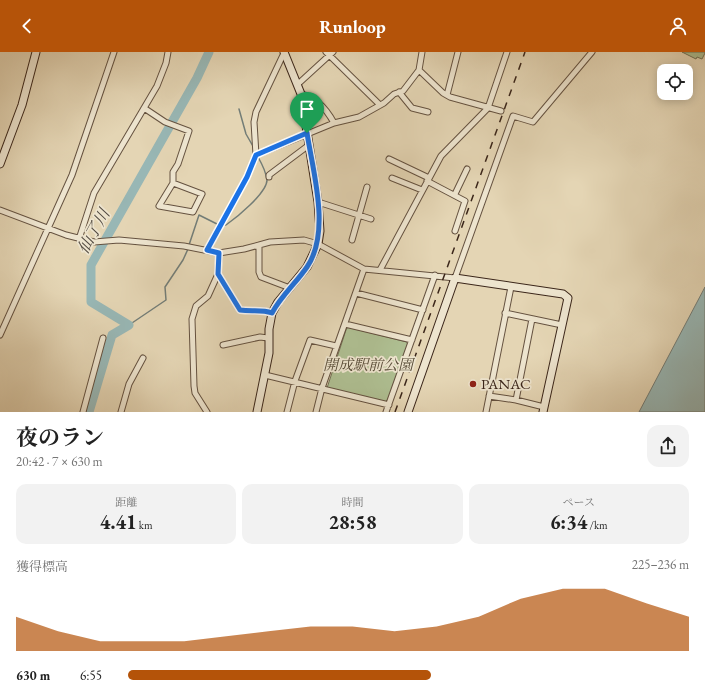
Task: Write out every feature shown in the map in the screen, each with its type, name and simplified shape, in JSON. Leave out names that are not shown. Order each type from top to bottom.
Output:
[{"type":"street","points":[[0,164],[22,105],[36,52]]},
{"type":"street","points":[[0,335],[72,175],[114,52]]},
{"type":"street","points":[[79,239],[94,193],[161,76],[168,52]]},
{"type":"street","points":[[257,412],[265,375],[272,313],[290,288],[308,267],[318,244],[320,230],[318,202],[301,94],[284,52]]},
{"type":"street","points":[[207,250],[247,177],[256,155],[254,122],[256,112],[284,52]]},
{"type":"street","points":[[256,155],[334,123],[359,117],[403,91],[419,70],[422,52]]},
{"type":"street","points":[[447,95],[458,52]]},
{"type":"street","points":[[380,270],[422,190],[447,148],[488,108],[506,52]]},
{"type":"street","points":[[408,412],[512,115],[533,122],[592,52]]},
{"type":"street","points":[[298,84],[330,53],[380,105]]},
{"type":"street","points":[[419,70],[447,95],[501,111]]},
{"type":"street","points":[[399,92],[412,108],[428,112]]},
{"type":"street","points":[[301,94],[307,95],[327,110],[334,123]]},
{"type":"street","points":[[144,108],[165,122],[189,131],[178,164],[173,172],[173,183],[158,206],[193,212],[202,194],[173,183]]},
{"type":"street","points":[[269,177],[269,175],[309,145]]},
{"type":"street","points":[[389,159],[455,194],[465,201],[455,231]]},
{"type":"street","points":[[455,194],[467,169]]},
{"type":"street","points":[[392,178],[422,190]]},
{"type":"street","points":[[352,240],[367,187]]},
{"type":"street","points":[[318,202],[371,219]]},
{"type":"street","points":[[0,210],[79,239],[94,242],[119,240],[207,250],[219,253],[290,240],[304,240],[318,244],[364,268],[435,275],[564,294],[568,298],[544,409],[516,400],[489,396]]},
{"type":"street","points":[[259,245],[258,272],[261,277],[290,288]]},
{"type":"street","points":[[205,412],[194,386],[192,319],[196,306],[208,296],[218,274],[219,253]]},
{"type":"street","points":[[316,412],[322,388],[336,346],[364,268]]},
{"type":"street","points":[[218,274],[240,310],[254,311],[261,309],[272,313]]},
{"type":"street","points":[[386,412],[435,275]]},
{"type":"street","points":[[486,412],[510,287]]},
{"type":"street","points":[[356,293],[423,310]]},
{"type":"street","points":[[505,313],[562,325]]},
{"type":"street","points":[[516,400],[532,319]]},
{"type":"street","points":[[345,324],[412,340]]},
{"type":"street","points":[[83,412],[103,338]]},
{"type":"street","points":[[223,346],[256,338],[268,338]]},
{"type":"street","points":[[287,412],[295,381],[310,340],[336,346]]},
{"type":"street","points":[[121,412],[129,384],[143,358]]},
{"type":"street","points":[[265,375],[295,381],[389,405]]},
{"type":"green space","points":[[682,52],[705,53],[702,59],[697,57],[696,59]]},
{"type":"green space","name":"開成駅前公園","points":[[347,327],[407,342],[408,346],[389,403],[327,388]]},
{"type":"water","points":[[705,287],[705,412],[639,412]]},
{"type":"waterway","name":"仙了川","points":[[89,412],[112,335],[129,325],[91,302],[91,265],[197,78],[209,52]]},
{"type":"waterway","points":[[239,109],[246,134],[254,148]]},
{"type":"waterway","points":[[223,225],[231,222],[250,205],[262,192],[266,185],[266,174],[258,157]]},
{"type":"waterway","points":[[189,245],[199,215],[219,225]]},
{"type":"waterway","points":[[129,325],[166,300],[165,287],[183,260],[188,249]]},
{"type":"railway","points":[[395,412],[525,52]]},
{"type":"place","name":"PANAC","points":[[473,384]]},
{"type":"route","points":[[307,133],[320,220],[318,244],[315,253],[308,267],[278,302],[272,313],[261,309],[254,311],[240,310],[218,274],[219,253],[207,250],[247,177],[256,155],[307,133]]}]
